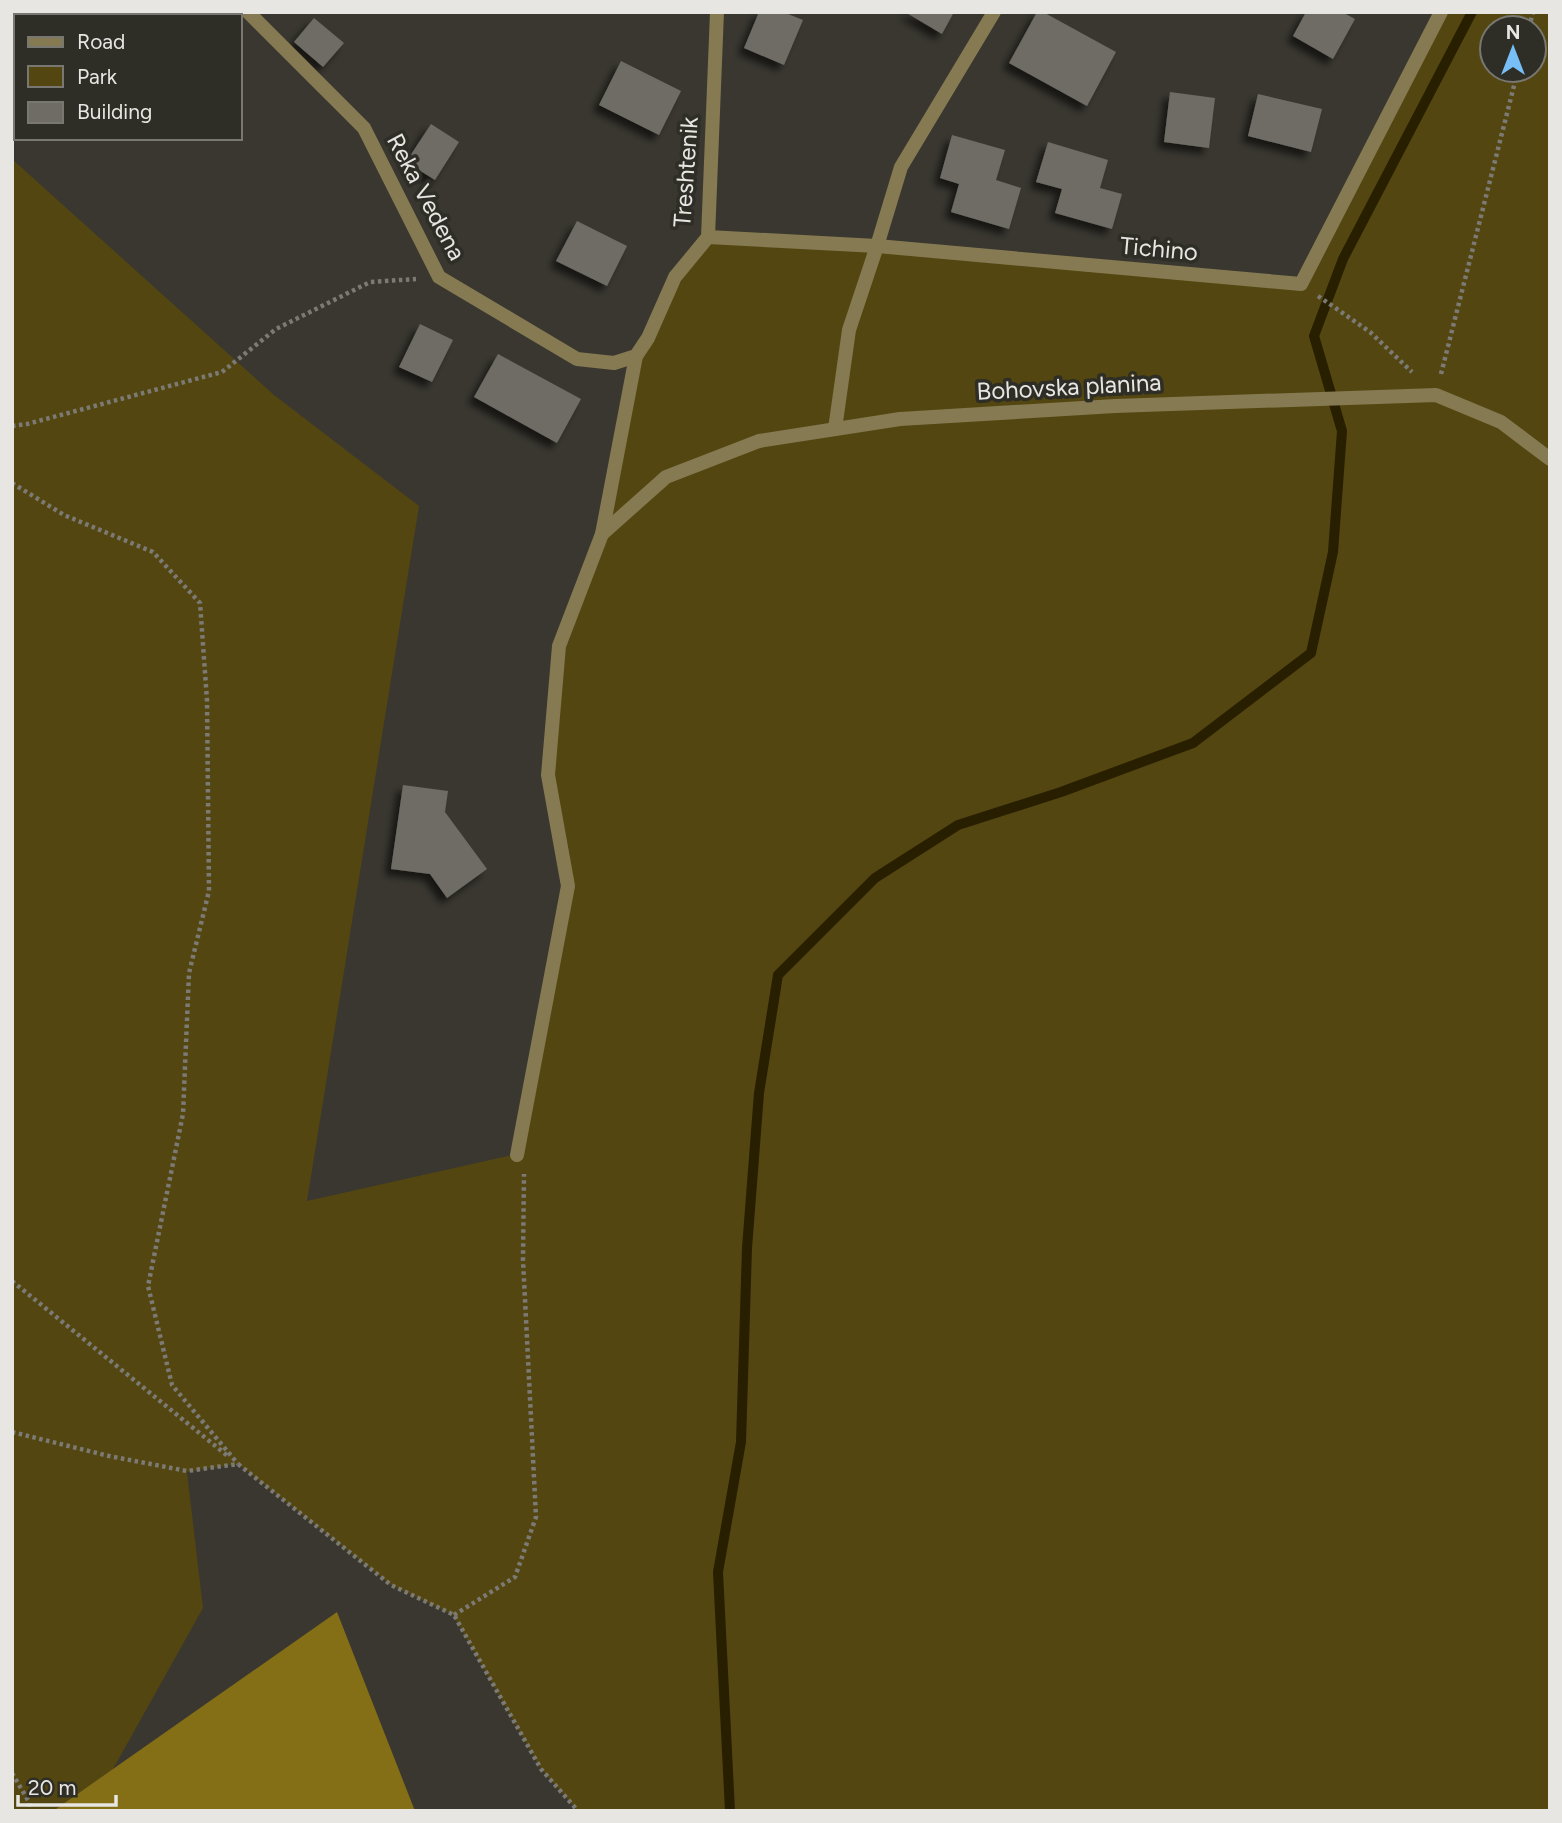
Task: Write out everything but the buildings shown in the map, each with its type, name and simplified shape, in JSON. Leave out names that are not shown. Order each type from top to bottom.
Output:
[{"type":"street","name":"Reka Vedena","points":[[248,12],[364,128],[439,277],[577,359],[614,363],[636,356]]},
{"type":"street","name":"Treshtenik","points":[[636,356],[649,338],[675,277],[708,237],[717,12]]},
{"type":"street","points":[[835,429],[849,330],[901,167],[994,12]]},
{"type":"street","points":[[1301,284],[1441,12]]},
{"type":"street","name":"Tichino","points":[[708,237],[877,246],[1301,284]]},
{"type":"street","points":[[517,1155],[568,886],[548,775],[559,646],[602,534],[636,356]]},
{"type":"street","name":"Bohovska planina","points":[[602,534],[666,477],[759,441],[900,419],[1101,407],[1436,395],[1501,422],[1550,459]]},
{"type":"path","points":[[1301,284],[1370,332],[1436,395],[1514,84]]},
{"type":"path","points":[[12,426],[222,372],[276,328],[370,282],[439,277]]},
{"type":"path","points":[[12,483],[64,515],[153,552],[200,603],[207,700],[209,891],[189,973],[183,1114],[148,1286],[172,1385],[238,1464]]},
{"type":"path","points":[[453,1615],[515,1577],[536,1517],[523,1260],[524,1175],[517,1155]]},
{"type":"path","points":[[12,1281],[391,1585],[453,1615],[541,1769],[578,1811]]},
{"type":"path","points":[[12,1432],[109,1456],[187,1471],[238,1464]]},
{"type":"path","points":[[12,1773],[29,1802],[30,1811]]},
{"type":"green space","points":[[1441,12],[1550,12],[1550,1811],[578,1811],[541,1769],[453,1615],[391,1585],[238,1464],[187,1472],[203,1608],[113,1769],[53,1811],[12,1811],[12,159],[274,395],[419,506],[307,1201],[517,1154],[568,886],[548,775],[559,646],[602,534],[636,356],[708,237],[1301,284]]},
{"type":"shaded area","points":[[337,1612],[415,1811],[53,1811]]},
{"type":"waterway","points":[[730,1811],[718,1572],[741,1442],[747,1248],[759,1093],[778,975],[875,878],[958,825],[1061,792],[1193,743],[1311,653],[1333,552],[1342,431],[1314,336],[1343,259],[1472,12]]}]
